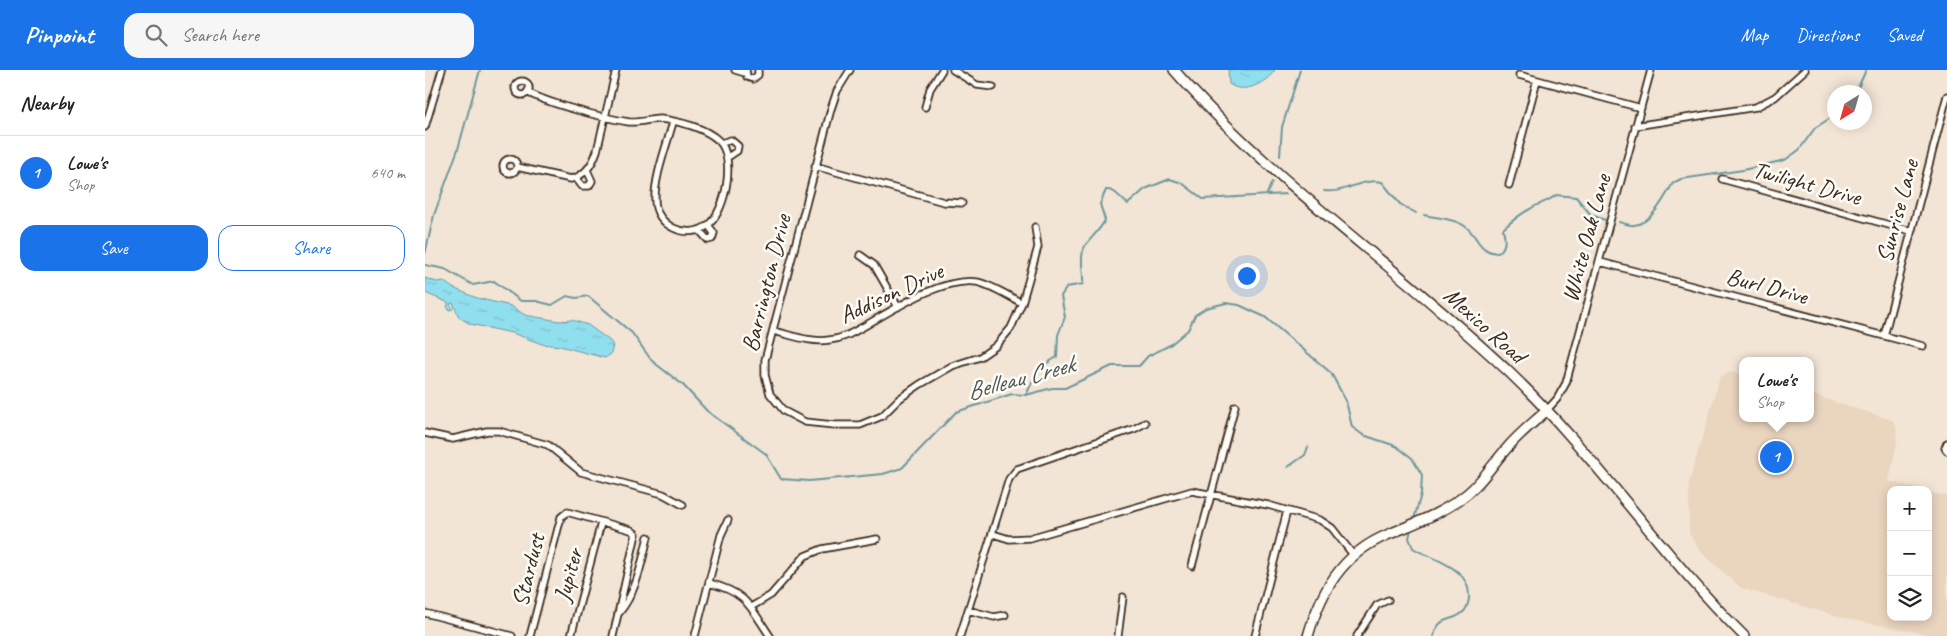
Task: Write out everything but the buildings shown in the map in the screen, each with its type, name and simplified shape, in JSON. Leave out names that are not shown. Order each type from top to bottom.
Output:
[{"type":"main road","name":"Mexico Road","points":[[1174,70],[1237,136],[1476,342],[1546,411],[1699,589],[1744,636]]},
{"type":"main road","points":[[1309,636],[1316,607],[1323,593],[1339,571],[1355,556],[1379,539],[1445,509],[1477,485],[1509,446],[1546,411]]},
{"type":"street","points":[[425,127],[442,70]]},
{"type":"street","points":[[517,167],[562,178],[576,178],[587,170],[594,161],[607,116],[616,70]]},
{"type":"street","points":[[735,70],[746,71],[749,78],[753,79],[758,75],[758,70]]},
{"type":"street","name":"Barrington Drive","points":[[850,70],[837,91],[815,166],[765,360],[765,375],[770,394],[784,411],[805,422],[859,425],[882,416],[899,399],[943,371],[981,357],[996,346],[1011,328],[1022,303],[1038,247],[1035,227]]},
{"type":"street","points":[[925,107],[930,88],[942,70]]},
{"type":"street","points":[[953,70],[977,85],[993,87]]},
{"type":"street","name":"White Oak Lane","points":[[1546,411],[1557,399],[1566,383],[1651,70]]},
{"type":"street","points":[[1635,126],[1756,107],[1775,97],[1805,70]]},
{"type":"street","points":[[1519,75],[1641,108]]},
{"type":"street","points":[[1509,185],[1537,80]]},
{"type":"street","points":[[527,92],[543,99],[631,122],[659,119],[673,122],[701,130],[721,143],[728,157],[729,173],[720,206],[709,225],[699,230],[679,231],[669,226],[657,212],[655,190],[673,122]]},
{"type":"street","name":"Sunrise Lane","points":[[1884,336],[1947,96]]},
{"type":"street","points":[[721,143],[731,140],[738,146],[737,151],[728,157]]},
{"type":"street","points":[[815,166],[944,202],[962,203]]},
{"type":"street","points":[[576,178],[582,186],[589,186],[592,181],[587,170]]},
{"type":"street","name":"Twilight Drive","points":[[1722,179],[1911,230]]},
{"type":"street","points":[[699,230],[708,240],[712,240],[714,233],[709,225]]},
{"type":"street","points":[[860,255],[874,265],[898,307]]},
{"type":"street","name":"Burl Drive","points":[[1600,262],[1923,346]]},
{"type":"street","name":"Addison Drive","points":[[773,331],[805,339],[828,341],[844,337],[898,307],[943,286],[961,282],[978,282],[1022,303]]},
{"type":"street","points":[[1192,566],[1235,406]]},
{"type":"street","points":[[960,636],[1009,479],[1017,469],[1134,430],[1145,423]]},
{"type":"street","points":[[425,434],[453,439],[487,430],[499,431],[539,441],[556,451],[581,472],[663,494],[683,505]]},
{"type":"street","points":[[1947,443],[1945,448],[1947,452]]},
{"type":"street","points":[[993,534],[1009,539],[1030,538],[1191,491],[1287,511],[1326,524],[1355,556]]},
{"type":"street","points":[[1255,636],[1287,511]]},
{"type":"street","name":"Stardust","points":[[530,636],[563,513],[576,513],[601,523]]},
{"type":"street","points":[[695,636],[721,534],[728,520]]},
{"type":"street","points":[[601,523],[626,528],[636,534],[613,636]]},
{"type":"street","name":"Jupiter","points":[[571,636],[601,523]]},
{"type":"street","points":[[618,615],[631,599],[648,537]]},
{"type":"street","points":[[751,608],[771,595],[805,556],[822,548],[877,539]]},
{"type":"street","points":[[709,583],[738,593],[770,636]]},
{"type":"street","points":[[1117,636],[1123,597]]},
{"type":"street","points":[[1357,636],[1377,605],[1388,600]]},
{"type":"street","points":[[968,610],[994,617],[1005,615]]},
{"type":"street","points":[[425,613],[512,636]]},
{"type":"shaded area","points":[[1730,372],[1739,374],[1739,422],[1814,422],[1814,395],[1892,420],[1896,425],[1897,443],[1889,481],[1907,486],[1887,486],[1887,621],[1932,621],[1932,493],[1947,496],[1947,636],[1936,636],[1847,619],[1741,588],[1700,551],[1689,533],[1689,483],[1720,377]]},
{"type":"water","points":[[1228,70],[1275,70],[1260,83],[1248,88],[1241,88],[1229,84]]},
{"type":"water","points":[[425,278],[437,282],[443,281],[453,288],[477,298],[511,306],[525,315],[559,321],[572,320],[588,325],[610,341],[613,345],[611,354],[605,358],[560,346],[542,344],[512,333],[470,324],[459,317],[453,303],[450,304],[453,309],[449,310],[447,306],[449,303],[425,293]]},
{"type":"waterway","points":[[425,254],[434,215],[458,149],[480,70]]},
{"type":"waterway","points":[[1280,156],[1282,127],[1300,70]]},
{"type":"waterway","points":[[1859,85],[1866,70]]},
{"type":"waterway","points":[[1619,222],[1632,225],[1640,224],[1646,220],[1662,202],[1673,183],[1681,179],[1743,170],[1785,160],[1799,150],[1815,128],[1827,120]]},
{"type":"waterway","points":[[1026,395],[1039,368],[1057,357],[1058,335],[1065,317],[1061,296],[1067,287],[1083,284],[1083,252],[1105,220],[1100,204],[1106,190],[1115,193],[1128,204],[1145,189],[1170,179],[1182,183],[1203,199],[1286,194]]},
{"type":"waterway","points":[[1267,194],[1272,182]]},
{"type":"waterway","points":[[1324,191],[1339,190],[1366,182],[1382,182],[1400,204],[1416,213]]},
{"type":"waterway","points":[[1424,215],[1452,220],[1462,224],[1486,250],[1498,253],[1504,245],[1503,229],[1523,213],[1556,195],[1576,197],[1591,215],[1605,220]]},
{"type":"waterway","name":"Belleau Creek","points":[[425,265],[445,269],[473,285],[494,281],[521,301],[536,301],[552,305],[567,296],[576,298],[588,296],[632,333],[652,361],[683,385],[707,411],[766,454],[781,479],[809,481],[883,474],[902,468],[956,412],[1012,394],[1026,395],[1052,388],[1065,388],[1112,366],[1139,366],[1148,356],[1170,345],[1188,330],[1195,315],[1206,308],[1226,303],[1239,305],[1265,317],[1331,373],[1346,401],[1352,427],[1363,435],[1396,446],[1412,458],[1422,475],[1421,494],[1414,519]]},
{"type":"waterway","points":[[1288,467],[1305,455],[1308,447]]},
{"type":"waterway","name":"Belleau Creek","points":[[1411,529],[1409,538],[1413,548],[1450,566],[1464,579],[1468,588],[1469,599],[1465,610],[1458,616],[1442,622],[1436,629],[1434,636]]},
{"type":"place","name":"Lowe's","points":[[1776,457]]}]
